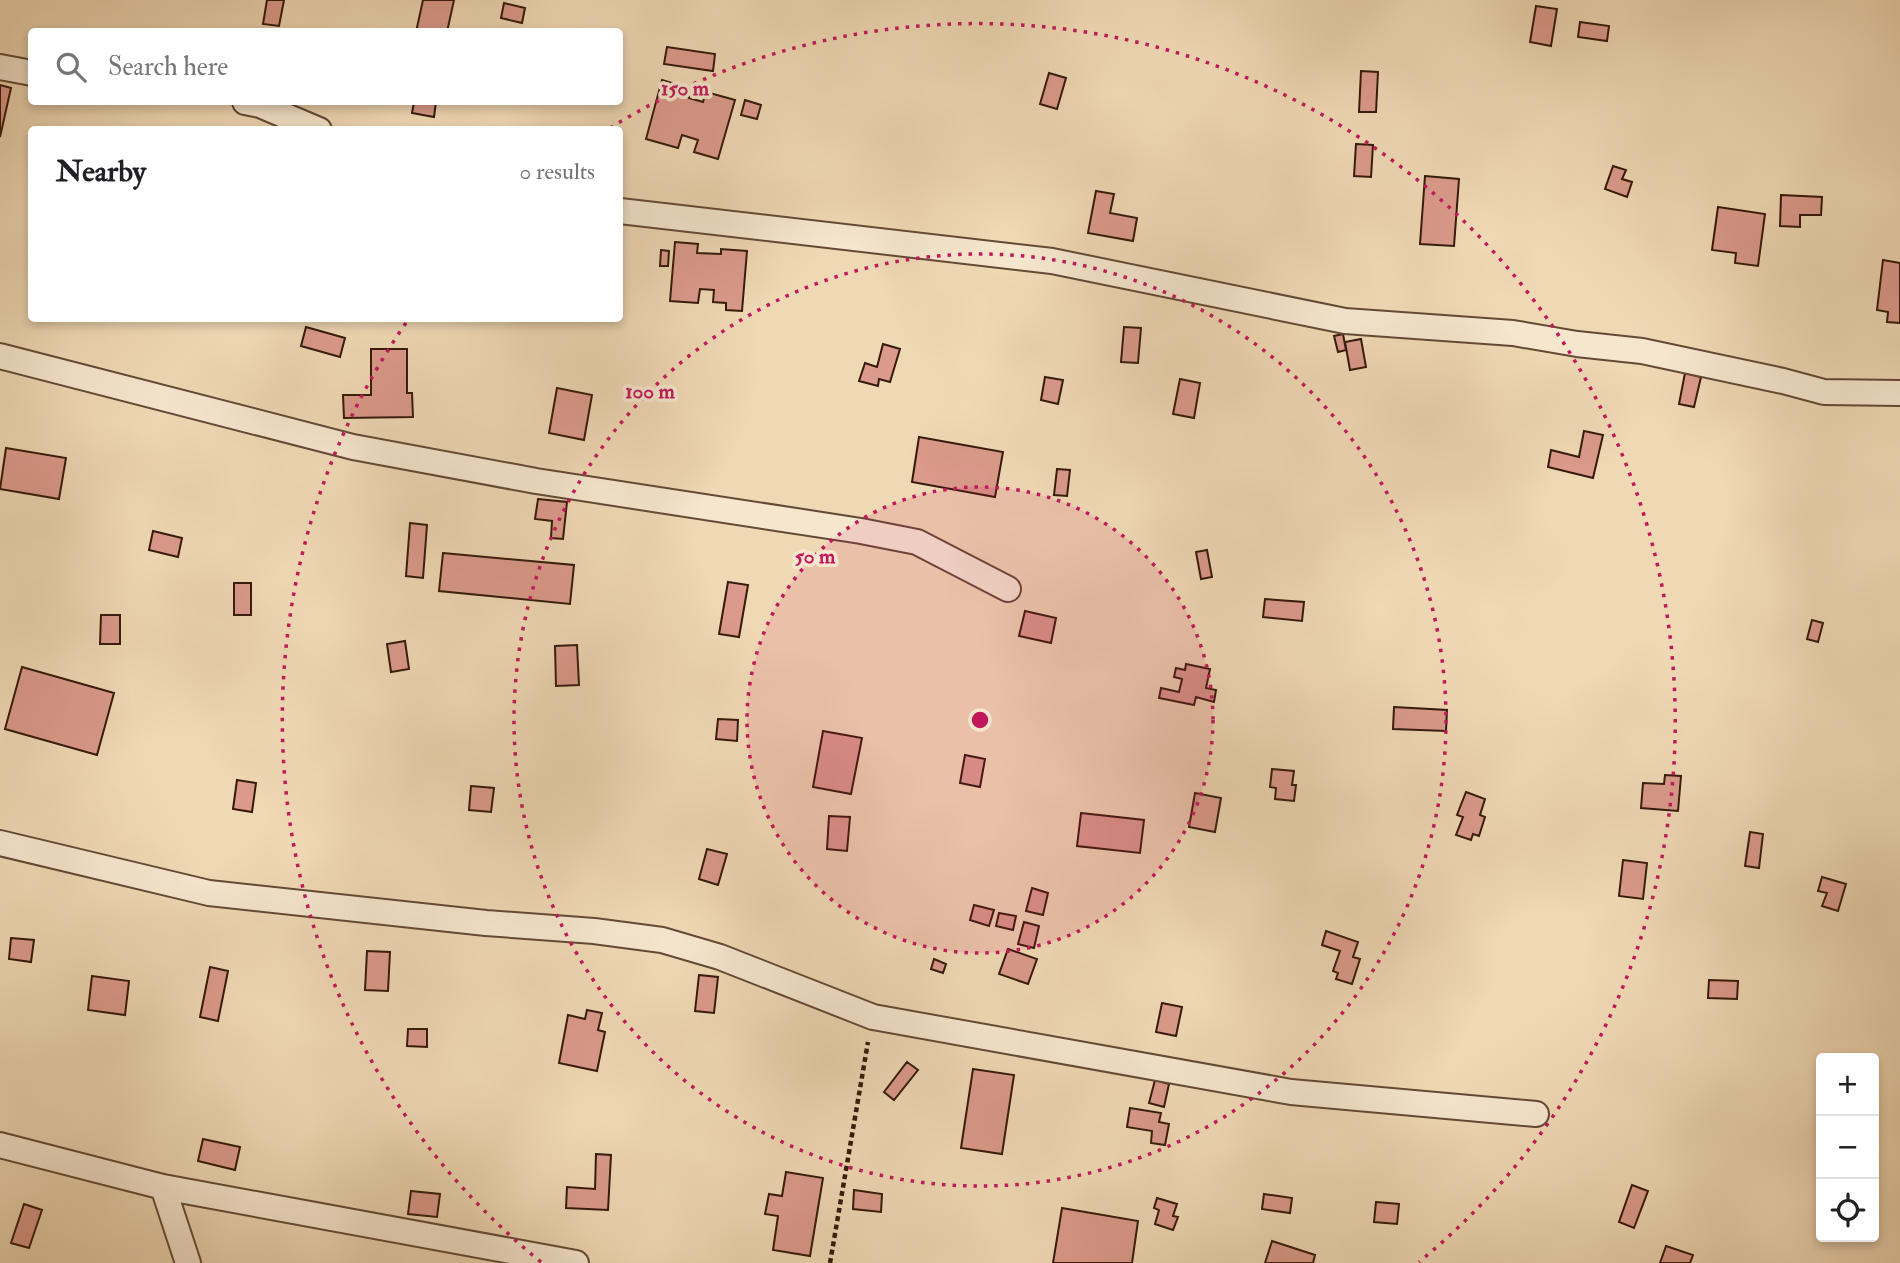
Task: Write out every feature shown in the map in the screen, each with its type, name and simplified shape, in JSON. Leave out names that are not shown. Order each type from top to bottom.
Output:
[{"type":"street","points":[[0,67],[28,72]]},
{"type":"street","points":[[260,105],[310,126]]},
{"type":"street","points":[[623,211],[1052,261],[1345,321],[1513,333],[1642,352],[1824,392],[1900,393]]},
{"type":"street","points":[[0,356],[353,447],[536,481],[917,542],[1008,589]]},
{"type":"street","points":[[0,843],[209,892],[662,940],[720,957],[873,1017],[1291,1092],[1536,1114]]},
{"type":"street","points":[[0,1145],[163,1187],[576,1263]]},
{"type":"street","points":[[163,1187],[188,1263]]},
{"type":"path","points":[[830,1263],[873,1017]]},
{"type":"building","points":[[267,0],[284,0],[279,26],[263,24]]},
{"type":"building","points":[[423,0],[454,0],[448,28],[417,28]]},
{"type":"building","points":[[504,3],[525,8],[522,23],[501,18]]},
{"type":"building","points":[[1536,6],[1557,9],[1551,46],[1530,42]]},
{"type":"building","points":[[1580,22],[1609,26],[1607,41],[1578,37]]},
{"type":"building","points":[[667,47],[715,54],[713,71],[664,64]]},
{"type":"building","points":[[1361,71],[1378,72],[1376,112],[1359,112]]},
{"type":"building","points":[[1049,73],[1066,78],[1057,109],[1040,104]]},
{"type":"building","points":[[662,80],[691,89],[689,98],[703,102],[706,92],[735,100],[718,159],[694,152],[698,140],[682,135],[678,148],[646,139]]},
{"type":"building","points":[[0,85],[11,88],[0,137]]},
{"type":"building","points":[[745,100],[761,105],[757,119],[741,115]]},
{"type":"building","points":[[413,105],[436,105],[434,117],[412,113]]},
{"type":"building","points":[[1356,144],[1373,145],[1371,177],[1354,176]]},
{"type":"building","points":[[1613,166],[1626,170],[1622,179],[1632,182],[1627,197],[1605,189]]},
{"type":"building","points":[[1425,176],[1459,179],[1454,246],[1420,244]]},
{"type":"building","points":[[1096,191],[1114,194],[1110,213],[1137,218],[1133,241],[1088,233]]},
{"type":"building","points":[[1781,195],[1822,197],[1821,215],[1800,215],[1800,227],[1780,226]]},
{"type":"building","points":[[1718,207],[1765,214],[1758,266],[1735,263],[1736,253],[1712,250]]},
{"type":"building","points":[[675,242],[698,244],[697,253],[721,254],[721,249],[747,251],[742,311],[726,310],[726,303],[713,302],[714,290],[700,289],[698,303],[670,301]]},
{"type":"building","points":[[661,250],[669,251],[668,266],[660,266]]},
{"type":"building","points":[[1883,260],[1900,263],[1900,323],[1887,322],[1888,312],[1877,310]]},
{"type":"building","points":[[306,327],[345,338],[340,357],[301,346]]},
{"type":"building","points":[[1124,327],[1141,328],[1138,363],[1121,362]]},
{"type":"building","points":[[1343,334],[1346,350],[1338,352],[1334,336]]},
{"type":"building","points":[[1361,339],[1366,367],[1350,370],[1345,342]]},
{"type":"building","points":[[883,344],[900,349],[890,382],[879,379],[878,386],[859,381],[865,363],[877,367]]},
{"type":"building","points":[[371,349],[407,349],[407,393],[412,393],[413,417],[344,418],[343,395],[371,395]]},
{"type":"building","points":[[1685,373],[1701,377],[1694,407],[1679,404]]},
{"type":"building","points":[[1045,377],[1063,380],[1058,404],[1041,400]]},
{"type":"building","points":[[1180,379],[1200,383],[1194,418],[1173,414]]},
{"type":"building","points":[[557,388],[592,395],[584,440],[549,433]]},
{"type":"building","points":[[1584,431],[1603,435],[1593,478],[1548,467],[1551,450],[1579,457]]},
{"type":"building","points":[[919,437],[1003,452],[995,497],[912,482]]},
{"type":"building","points":[[6,448],[66,458],[59,499],[0,489]]},
{"type":"building","points":[[1057,469],[1070,470],[1067,496],[1054,495]]},
{"type":"building","points":[[538,499],[567,502],[563,539],[551,538],[552,521],[535,519]]},
{"type":"building","points":[[410,523],[427,525],[423,578],[406,576]]},
{"type":"building","points":[[153,531],[182,538],[178,557],[149,550]]},
{"type":"building","points":[[1207,550],[1212,577],[1201,579],[1196,552]]},
{"type":"building","points":[[443,553],[574,565],[570,604],[439,591]]},
{"type":"building","points":[[728,582],[748,585],[739,637],[719,634]]},
{"type":"building","points":[[234,583],[251,583],[251,615],[234,615]]},
{"type":"building","points":[[1265,599],[1304,602],[1302,621],[1263,617]]},
{"type":"building","points":[[1025,611],[1056,618],[1051,643],[1019,636]]},
{"type":"building","points":[[101,615],[120,615],[120,644],[100,644]]},
{"type":"building","points":[[1812,620],[1823,623],[1818,642],[1807,639]]},
{"type":"building","points":[[405,641],[409,669],[391,672],[387,644]]},
{"type":"building","points":[[577,645],[579,685],[556,686],[555,646]]},
{"type":"building","points":[[1186,664],[1210,669],[1206,688],[1216,690],[1214,702],[1196,697],[1194,705],[1159,698],[1161,688],[1179,692],[1182,679],[1174,677],[1176,668],[1185,670]]},
{"type":"building","points":[[22,667],[114,693],[97,755],[5,729]]},
{"type":"building","points":[[1394,707],[1447,710],[1446,731],[1393,729]]},
{"type":"building","points":[[718,719],[738,720],[737,741],[716,739]]},
{"type":"building","points":[[823,731],[862,738],[851,794],[813,787]]},
{"type":"building","points":[[965,755],[985,759],[980,787],[960,783]]},
{"type":"building","points":[[1272,769],[1294,771],[1294,801],[1275,799],[1276,788],[1270,787]]},
{"type":"building","points":[[1665,775],[1681,776],[1678,811],[1641,808],[1643,783],[1664,784]]},
{"type":"building","points":[[237,780],[256,783],[252,812],[233,809]]},
{"type":"building","points":[[471,786],[494,788],[491,812],[469,810]]},
{"type":"building","points":[[1466,792],[1485,799],[1480,815],[1485,817],[1479,836],[1473,834],[1471,840],[1456,835],[1463,817],[1457,815]]},
{"type":"building","points":[[1195,793],[1221,798],[1215,832],[1189,827]]},
{"type":"building","points":[[1081,813],[1144,820],[1140,853],[1077,846]]},
{"type":"building","points":[[829,816],[850,817],[847,851],[827,849]]},
{"type":"building","points":[[1750,832],[1763,834],[1759,868],[1745,866]]},
{"type":"building","points":[[707,849],[727,854],[718,885],[699,879]]},
{"type":"building","points":[[1623,860],[1647,863],[1643,899],[1619,896]]},
{"type":"building","points":[[1822,877],[1846,884],[1838,911],[1822,906],[1827,893],[1818,891]]},
{"type":"building","points":[[1032,888],[1048,893],[1043,915],[1026,911]]},
{"type":"building","points":[[974,905],[994,910],[989,926],[970,920]]},
{"type":"building","points":[[999,913],[1016,916],[1013,930],[996,926]]},
{"type":"building","points":[[1024,922],[1039,926],[1034,948],[1018,944]]},
{"type":"building","points":[[1326,931],[1358,942],[1353,957],[1360,959],[1352,984],[1336,979],[1338,973],[1333,971],[1340,951],[1322,945]]},
{"type":"building","points":[[11,938],[34,940],[31,962],[9,959]]},
{"type":"building","points":[[1008,949],[1037,959],[1028,984],[999,974]]},
{"type":"building","points":[[367,951],[390,952],[388,991],[365,990]]},
{"type":"building","points":[[934,959],[946,964],[943,973],[931,969]]},
{"type":"building","points":[[210,967],[228,971],[218,1021],[200,1017]]},
{"type":"building","points":[[699,975],[718,977],[714,1013],[695,1011]]},
{"type":"building","points":[[92,976],[129,981],[125,1015],[88,1010]]},
{"type":"building","points":[[1709,980],[1738,981],[1737,999],[1708,998]]},
{"type":"building","points":[[1162,1003],[1182,1007],[1176,1036],[1156,1032]]},
{"type":"building","points":[[587,1010],[602,1013],[598,1030],[605,1032],[597,1071],[559,1063],[568,1015],[585,1019]]},
{"type":"building","points":[[408,1029],[427,1029],[427,1047],[407,1046]]},
{"type":"building","points":[[907,1062],[918,1070],[894,1100],[884,1092]]},
{"type":"building","points":[[973,1069],[1014,1075],[1002,1154],[961,1148]]},
{"type":"building","points":[[1155,1080],[1169,1084],[1164,1107],[1149,1103]]},
{"type":"building","points":[[1130,1108],[1161,1113],[1159,1122],[1169,1124],[1165,1145],[1151,1143],[1152,1131],[1127,1127]]},
{"type":"building","points":[[203,1139],[240,1147],[235,1170],[198,1161]]},
{"type":"building","points":[[596,1154],[611,1155],[608,1210],[566,1208],[567,1187],[595,1189]]},
{"type":"building","points":[[786,1172],[823,1178],[810,1256],[773,1250],[778,1216],[765,1214],[769,1194],[782,1196]]},
{"type":"building","points":[[1632,1185],[1648,1191],[1634,1228],[1619,1222]]},
{"type":"building","points":[[854,1190],[882,1194],[881,1212],[853,1209]]},
{"type":"building","points":[[411,1191],[440,1194],[437,1217],[408,1214]]},
{"type":"building","points":[[1264,1194],[1292,1198],[1290,1213],[1262,1209]]},
{"type":"building","points":[[1157,1198],[1177,1204],[1173,1216],[1178,1217],[1173,1230],[1155,1224],[1159,1210],[1154,1208]]},
{"type":"building","points":[[1376,1202],[1399,1204],[1397,1224],[1374,1222]]},
{"type":"building","points":[[24,1204],[42,1210],[29,1248],[11,1243]]},
{"type":"building","points":[[1062,1208],[1138,1221],[1132,1263],[1053,1263]]},
{"type":"building","points":[[1272,1241],[1315,1255],[1313,1263],[1265,1263]]},
{"type":"building","points":[[1666,1246],[1693,1255],[1690,1263],[1660,1263]]}]
